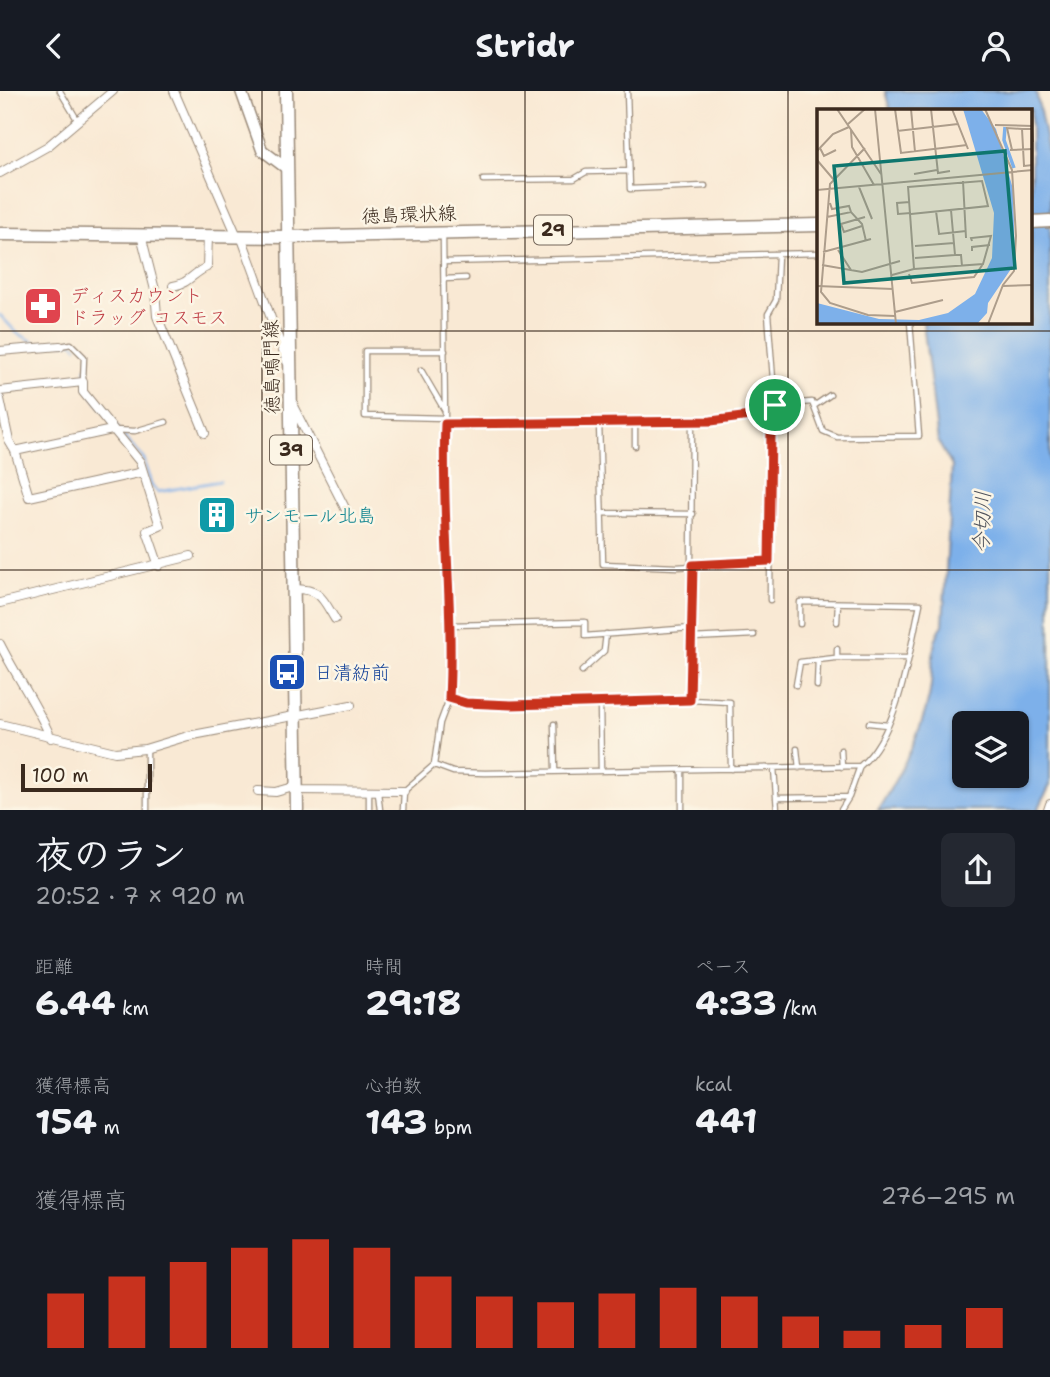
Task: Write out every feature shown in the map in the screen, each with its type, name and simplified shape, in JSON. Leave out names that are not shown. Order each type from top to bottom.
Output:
[{"type":"main road","name":"徳島鳴門線","points":[[286,91],[298,810]]},
{"type":"main road","points":[[1032,222],[1050,221]]},
{"type":"main road","name":"徳島環状線","points":[[0,234],[287,237],[817,225]]},
{"type":"street","points":[[0,173],[48,146],[113,91]]},
{"type":"street","points":[[174,91],[239,236],[290,369]]},
{"type":"street","points":[[241,91],[262,150],[286,168]]},
{"type":"street","points":[[141,235],[155,290],[157,316],[205,433]]},
{"type":"street","points":[[173,286],[185,285],[197,271],[207,267],[208,236]]},
{"type":"street","points":[[0,351],[60,346]]},
{"type":"street","points":[[0,391],[83,382],[83,392],[95,401],[140,462],[160,526],[147,531],[159,566]]},
{"type":"street","points":[[0,399],[15,451],[19,455],[29,497],[143,472]]},
{"type":"street","points":[[290,401],[346,510]]},
{"type":"street","points":[[15,451],[117,429]]},
{"type":"street","points":[[150,491],[157,483]]},
{"type":"street","points":[[0,603],[191,556]]},
{"type":"street","points":[[294,589],[312,589],[322,597],[335,619]]},
{"type":"street","points":[[0,644],[15,674],[39,710],[51,738]]},
{"type":"street","points":[[0,724],[115,752],[147,749],[188,736],[351,705]]},
{"type":"street","points":[[258,791],[275,796],[297,788],[404,791]]},
{"type":"street","points":[[1048,810],[1050,804]]},
{"type":"lane","points":[[60,91],[79,122]]},
{"type":"lane","points":[[627,91],[630,189],[705,186]]},
{"type":"lane","points":[[484,180],[574,179],[586,172],[629,171]]},
{"type":"lane","points":[[403,810],[404,791],[434,765],[440,723],[449,698],[450,625],[443,483],[443,236]]},
{"type":"lane","points":[[443,262],[817,253]]},
{"type":"lane","points":[[770,600],[771,433],[775,405],[768,314],[776,300],[778,255]]},
{"type":"lane","points":[[444,279],[466,278]]},
{"type":"lane","points":[[445,351],[365,351],[365,416],[599,423],[692,421],[758,415],[775,405],[812,402],[823,431],[837,437],[919,436],[909,324]]},
{"type":"lane","points":[[60,346],[71,344],[84,357],[83,382]]},
{"type":"lane","points":[[421,370],[445,418]]},
{"type":"lane","points":[[814,406],[830,395]]},
{"type":"lane","points":[[690,700],[692,421]]},
{"type":"lane","points":[[117,429],[135,431],[166,422]]},
{"type":"lane","points":[[635,422],[635,446]]},
{"type":"lane","points":[[599,423],[603,564],[693,565],[769,561]]},
{"type":"lane","points":[[601,513],[693,514]]},
{"type":"lane","points":[[800,624],[800,602],[920,604],[908,658],[888,725],[876,753],[860,767],[841,810]]},
{"type":"lane","points":[[837,622],[838,603]]},
{"type":"lane","points":[[450,625],[584,622],[585,636],[692,628]]},
{"type":"lane","points":[[582,671],[604,651],[606,634]]},
{"type":"lane","points":[[692,638],[754,635]]},
{"type":"lane","points":[[836,649],[838,658]]},
{"type":"lane","points":[[796,685],[800,662],[838,658],[908,658]]},
{"type":"lane","points":[[817,686],[818,660]]},
{"type":"lane","points":[[449,698],[466,703],[511,705],[690,700],[730,702],[731,769]]},
{"type":"lane","points":[[600,703],[601,771]]},
{"type":"lane","points":[[869,723],[888,725]]},
{"type":"lane","points":[[554,724],[555,771]]},
{"type":"lane","points":[[147,749],[147,810]]},
{"type":"lane","points":[[797,749],[799,768]]},
{"type":"lane","points":[[841,750],[842,767]]},
{"type":"lane","points":[[434,765],[453,772],[860,767]]},
{"type":"lane","points":[[775,768],[777,810]]},
{"type":"lane","points":[[682,770],[682,810]]},
{"type":"lane","points":[[369,810],[373,792]]},
{"type":"lane","points":[[373,792],[380,810]]},
{"type":"lane","points":[[776,798],[849,797]]},
{"type":"water","name":"今切川","points":[[885,91],[1036,91],[1050,161],[1050,785],[1038,810],[878,810],[914,741],[931,688],[935,641],[943,625],[952,466],[938,442],[923,324],[1032,324],[1032,109],[890,109]]},
{"type":"waterway","points":[[0,315],[17,333],[38,344]]},
{"type":"waterway","points":[[62,343],[73,342],[77,347]]},
{"type":"waterway","points":[[86,368],[87,388],[118,428]]},
{"type":"waterway","points":[[122,434],[144,459],[151,485],[158,492],[220,481]]},
{"type":"place","name":"ディスカウント ドラッグ コスモス","points":[[43,306]]},
{"type":"place","name":"サンモール北島","points":[[217,515]]},
{"type":"place","name":"日清紡前","points":[[287,672]]},
{"type":"route","points":[[775,405],[771,433],[769,561],[693,565],[690,700],[511,705],[466,703],[449,698],[452,649],[443,483],[445,424],[711,421],[758,415],[775,405]]}]
